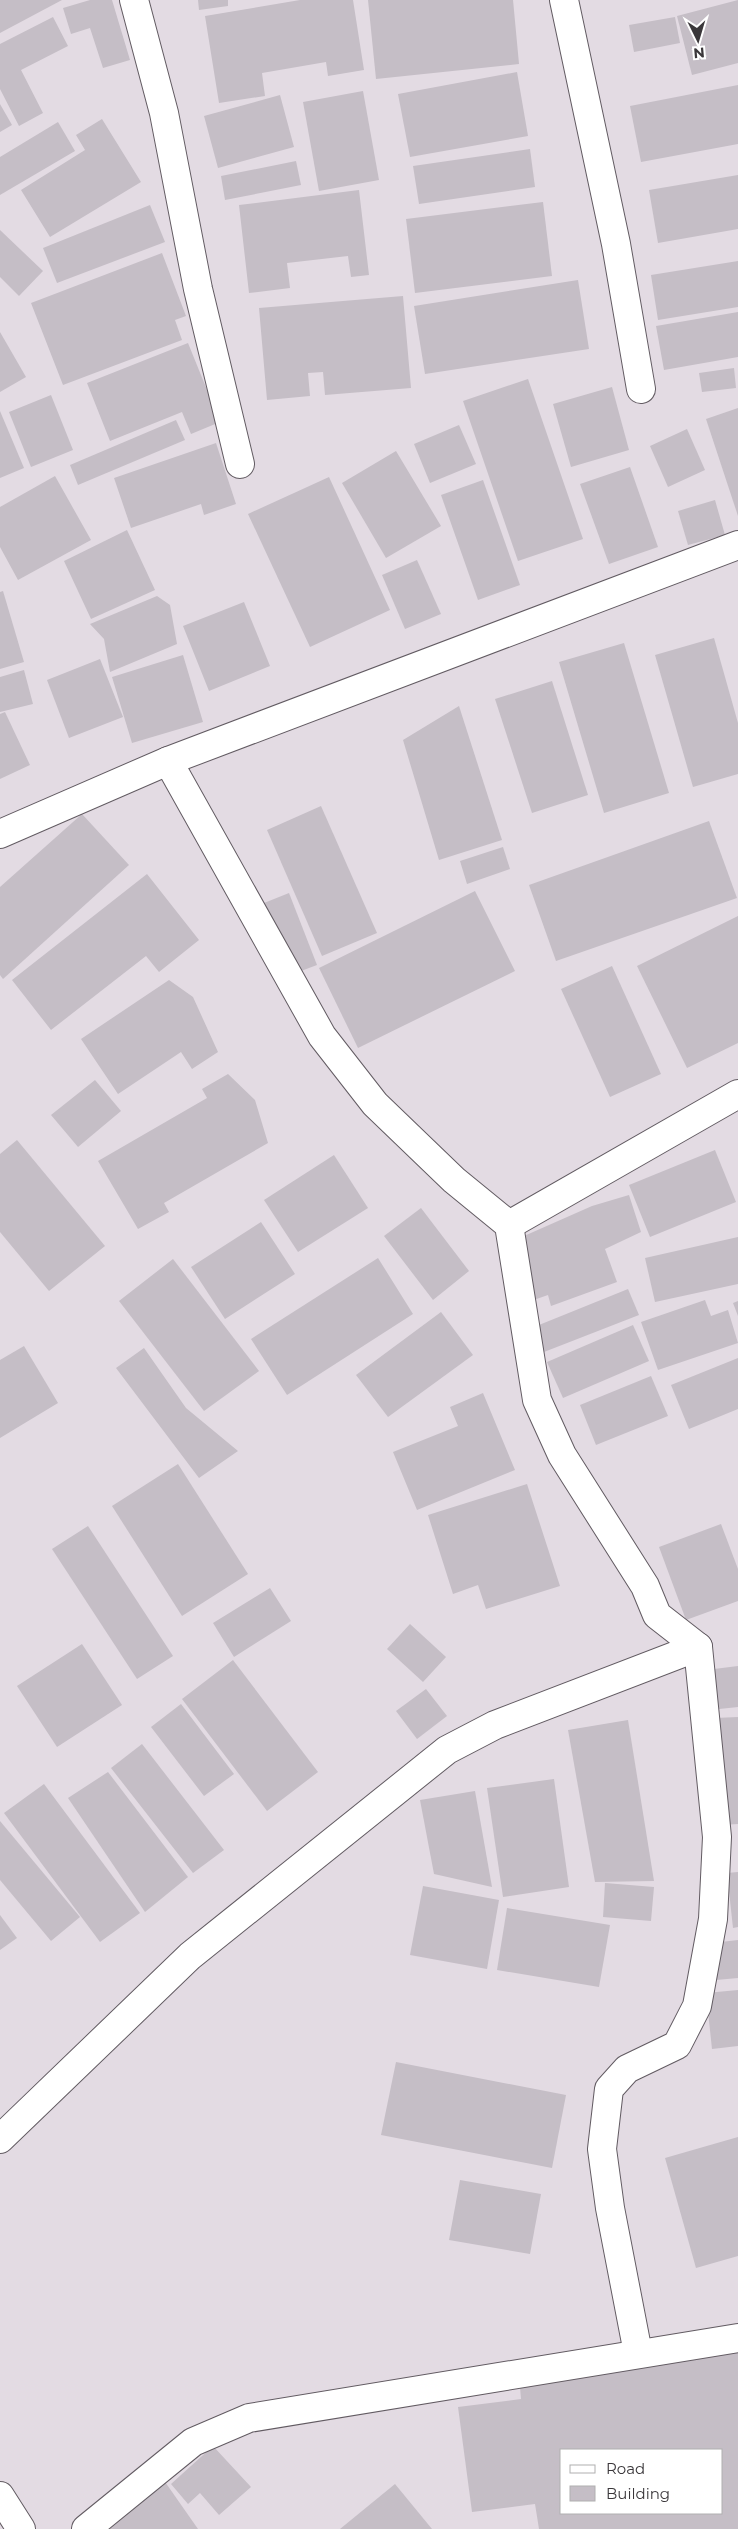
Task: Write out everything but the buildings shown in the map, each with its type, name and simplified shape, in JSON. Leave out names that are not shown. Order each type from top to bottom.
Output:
[{"type":"street","points":[[134,0],[164,113],[198,289],[240,464]]},
{"type":"street","points":[[564,0],[616,244],[641,390]]},
{"type":"street","points":[[0,834],[168,761],[738,545]]},
{"type":"street","points":[[168,761],[322,1036],[375,1104],[454,1180],[509,1225],[537,1400],[562,1455],[645,1586],[657,1615],[698,1647],[716,1837],[713,1919],[699,1997],[697,2006],[677,2045],[627,2069],[609,2089],[602,2149],[610,2208],[638,2353]]},
{"type":"street","points":[[509,1225],[736,1103]]},
{"type":"street","points":[[0,2139],[190,1956],[447,1750],[495,1725],[698,1647]]},
{"type":"street","points":[[86,2529],[193,2442],[249,2418],[738,2338]]},
{"type":"street","points":[[0,2496],[21,2529]]}]
